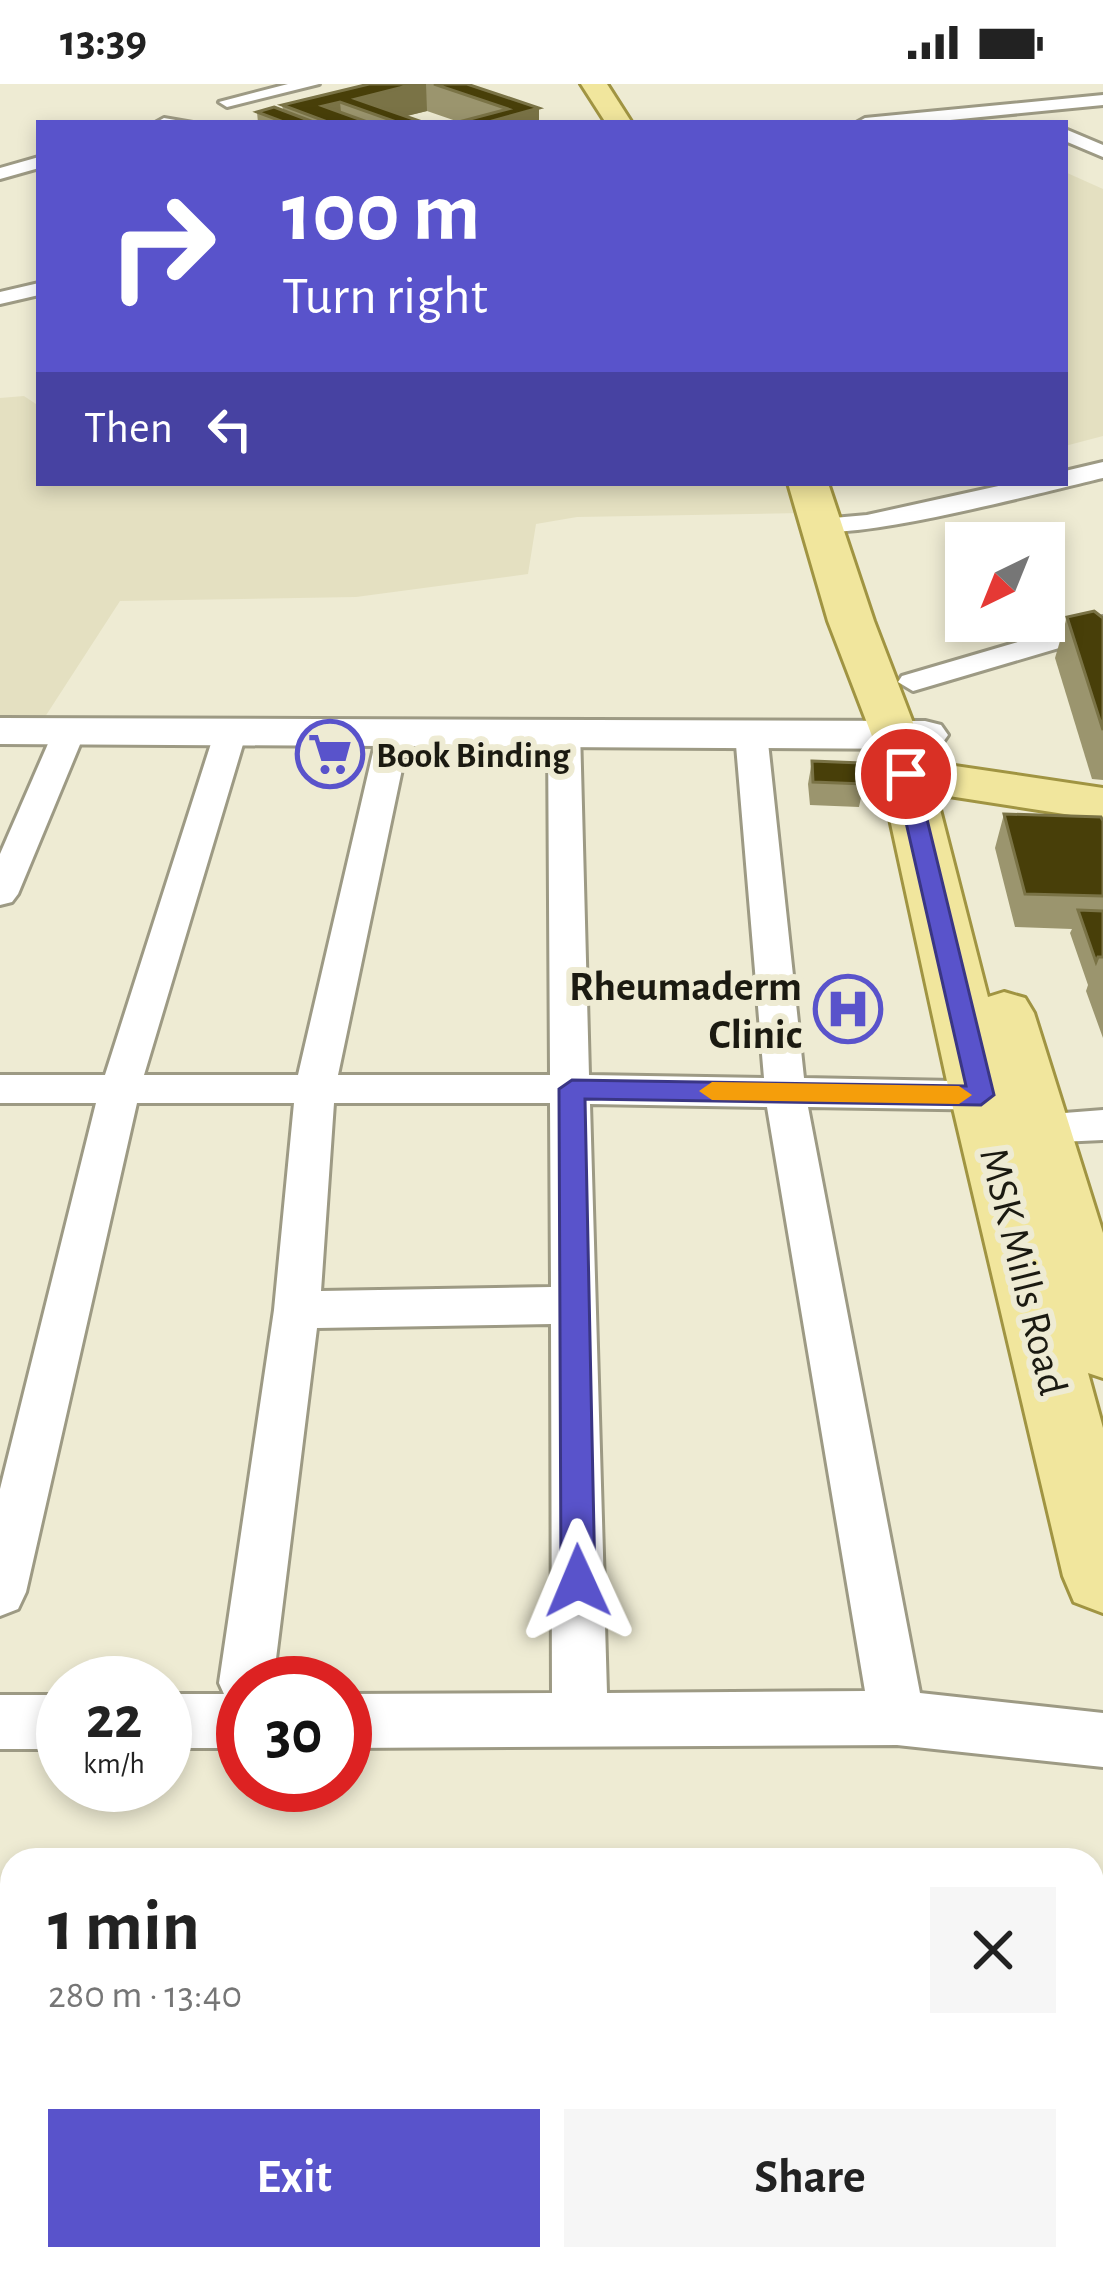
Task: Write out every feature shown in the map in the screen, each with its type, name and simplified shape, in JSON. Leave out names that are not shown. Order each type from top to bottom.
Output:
[{"type":"main road","points":[[576,84],[597,120]]},
{"type":"main road","points":[[594,84],[617,120]]},
{"type":"main road","name":"MSK Mills Road","points":[[835,504],[851,621],[919,759],[1009,1112],[1103,1576]]},
{"type":"main road","points":[[919,759],[1103,804]]},
{"type":"main road","points":[[919,759],[1103,829]]},
{"type":"main road","name":"MSK Mills Road","points":[[1009,1112],[1103,1348]]},
{"type":"street","points":[[227,102],[310,84]]},
{"type":"street","points":[[989,90],[1028,102]]},
{"type":"street","points":[[891,120],[1028,102],[1103,100]]},
{"type":"street","points":[[1083,101],[1103,112]]},
{"type":"street","points":[[1009,106],[1036,120]]},
{"type":"street","points":[[1068,135],[1103,152]]},
{"type":"street","points":[[1068,160],[1103,152]]},
{"type":"street","points":[[6,180],[36,164]]},
{"type":"street","points":[[6,180],[36,175]]},
{"type":"street","points":[[0,298],[36,290]]},
{"type":"street","points":[[1068,478],[1103,470]]},
{"type":"street","points":[[835,504],[1017,486]]},
{"type":"street","points":[[0,731],[752,733],[919,759],[1098,632]]},
{"type":"street","points":[[0,894],[14,826],[70,730]]},
{"type":"street","points":[[0,1592],[120,1089],[231,730]]},
{"type":"street","points":[[250,1656],[297,1310],[315,1089],[394,730]]},
{"type":"street","points":[[564,730],[580,1720]]},
{"type":"street","points":[[752,733],[785,1092],[897,1718]]},
{"type":"street","points":[[0,1089],[785,1092],[1103,1124]]},
{"type":"street","points":[[297,1310],[574,1305]]},
{"type":"street","points":[[372,1720],[897,1718],[1103,1740]]},
{"type":"street","points":[[0,1722],[36,1721]]},
{"type":"shaded area","points":[[1068,173],[1103,189],[1103,436],[1068,445]]},
{"type":"shaded area","points":[[24,396],[36,404],[36,486],[794,486],[802,513],[577,517],[536,524],[528,574],[356,597],[120,601],[43,720],[0,721],[0,398]]},
{"type":"building","points":[[369,84],[415,84],[356,99],[416,120],[391,120],[340,102],[323,106],[362,120],[322,120],[282,105]]},
{"type":"building","points":[[434,84],[467,84],[539,108],[496,120],[466,120],[508,109]]},
{"type":"building","points":[[274,107],[308,120],[278,120],[257,112]]},
{"type":"building","points":[[1094,611],[1103,618],[1103,730],[1067,617]]},
{"type":"building","points":[[812,761],[861,763],[864,784],[813,782]]},
{"type":"building","points":[[1004,814],[1101,817],[1103,896],[1025,894]]},
{"type":"building","points":[[1078,910],[1103,911],[1103,957],[1096,962]]},
{"type":"slow traffic","points":[[712,1091],[959,1095]]},
{"type":"place","name":"Book Binding","points":[[330,754]]},
{"type":"place","name":"Rheumaderm Clinic","points":[[848,1009]]},
{"type":"route","points":[[578,1581],[572,1089],[981,1095],[906,774]]}]
